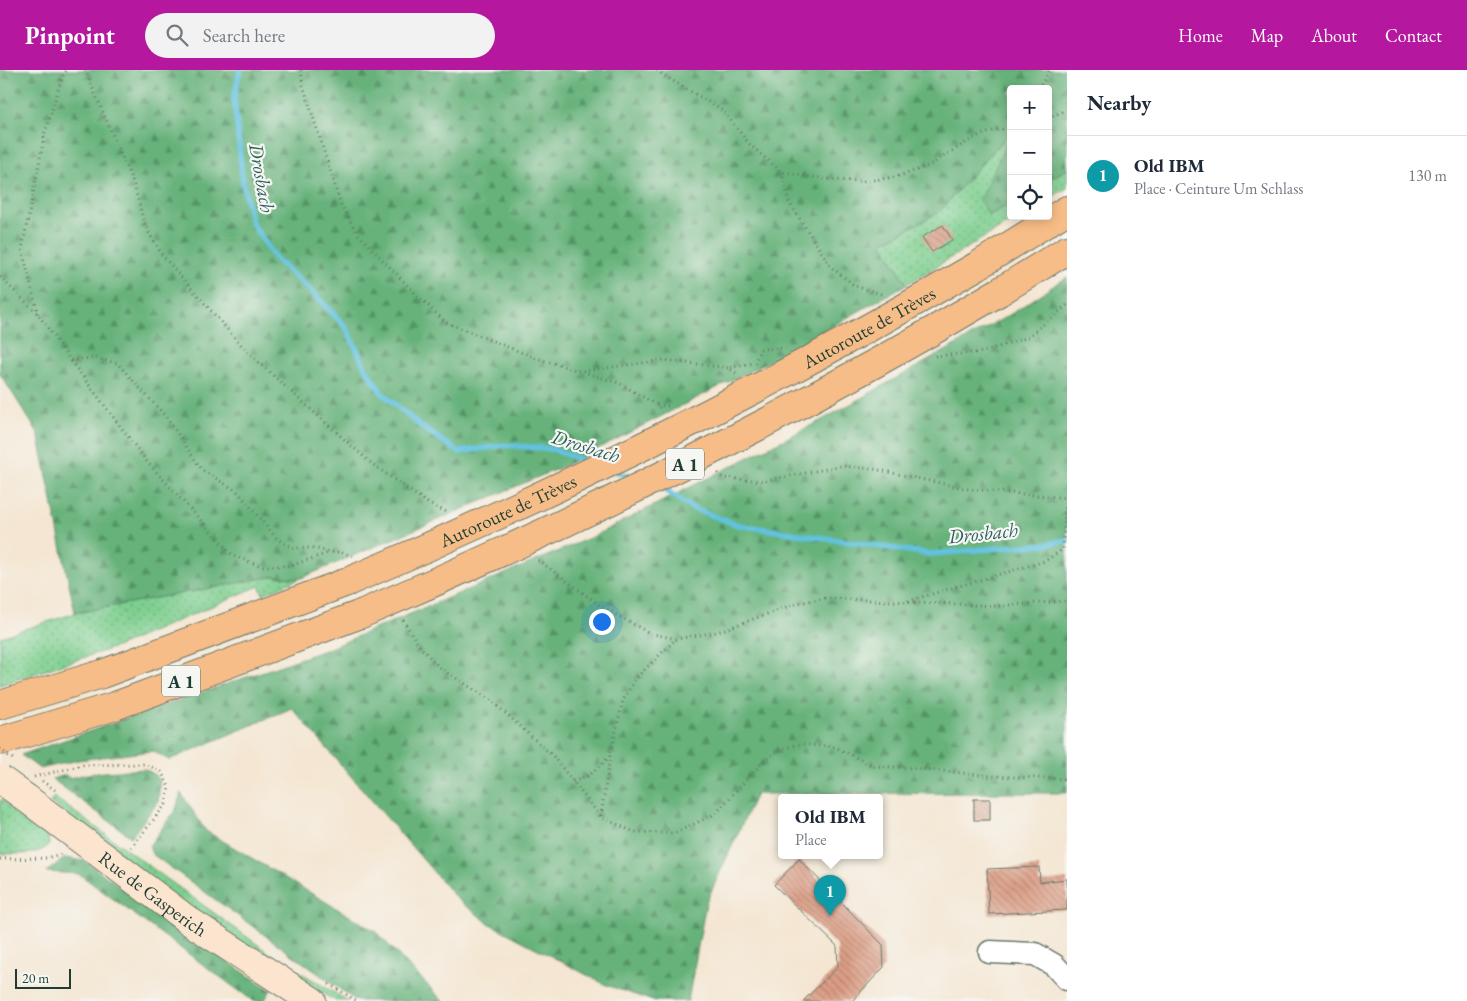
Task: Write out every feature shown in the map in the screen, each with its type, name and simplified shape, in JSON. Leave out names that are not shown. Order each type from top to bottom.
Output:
[{"type":"highway","name":"Autoroute de Trèves","points":[[0,705],[102,674],[351,569],[445,540],[664,436],[900,311],[1067,210]]},
{"type":"highway","name":"Autoroute de Trèves","points":[[0,741],[115,706],[360,614],[458,572],[694,459],[790,410],[919,340],[1067,250]]},
{"type":"main road","name":"Rue de Gasperich","points":[[0,779],[27,789],[87,846],[189,921],[317,990]]},
{"type":"street","points":[[990,952],[1035,954],[1054,966],[1067,979]]},
{"type":"path","points":[[38,314],[22,249],[45,133],[62,77],[68,70]]},
{"type":"path","points":[[85,70],[134,185],[145,226],[162,255],[250,355],[364,458],[429,504],[455,516]]},
{"type":"path","points":[[301,70],[303,85],[341,205],[357,233],[445,322],[533,357],[619,383],[657,406],[663,413]]},
{"type":"path","points":[[657,70],[722,110],[750,146],[782,172],[833,180],[866,181],[896,177],[928,166],[975,138],[996,130],[1007,129]]},
{"type":"path","points":[[1041,85],[1050,70]]},
{"type":"path","points":[[1052,116],[1067,110]]},
{"type":"path","points":[[782,172],[789,202],[832,267],[854,286],[882,295]]},
{"type":"path","points":[[0,277],[38,314],[70,360],[148,463],[233,556],[261,566],[290,566],[329,552]]},
{"type":"path","points":[[1063,308],[1067,304]]},
{"type":"path","points":[[937,349],[941,357]]},
{"type":"path","points":[[70,360],[95,358],[117,363],[166,418],[202,470],[237,492],[277,539],[294,548],[314,548],[329,552],[341,552],[351,569]]},
{"type":"path","points":[[581,371],[664,360],[729,368]]},
{"type":"path","points":[[716,471],[723,478],[764,481],[841,466],[874,469],[968,489],[1067,498],[1063,549],[1045,561],[906,602]]},
{"type":"path","points":[[531,555],[601,606],[649,633],[676,640],[717,632],[798,603],[826,598],[996,606],[1067,601]]},
{"type":"path","points":[[399,614],[420,647],[441,669],[491,700],[553,756],[601,817],[634,832],[675,833],[715,814],[760,765],[778,750],[800,744],[835,747],[874,766],[990,776],[1067,779]]},
{"type":"path","points":[[601,817],[610,756],[623,700],[636,678],[676,640]]},
{"type":"path","points":[[573,782],[590,775],[610,756]]},
{"type":"path","points":[[27,789],[83,765],[145,764],[161,772],[169,788],[166,804],[131,848]]},
{"type":"path","points":[[55,790],[62,796]]},
{"type":"path","points":[[124,842],[139,854]]},
{"type":"path","points":[[0,859],[47,858],[87,846]]},
{"type":"path","points":[[317,990],[357,1001]]},
{"type":"green space","points":[[0,70],[1067,70],[1067,169],[1052,178],[1052,85],[1007,85],[1007,135],[938,213],[882,243],[907,284],[783,354],[564,466],[299,579],[275,576],[75,613],[38,433],[0,374]]},
{"type":"green space","points":[[1007,135],[1007,143],[979,200],[989,215],[1007,205],[1007,220],[1013,220],[907,284],[882,243],[938,213]]},
{"type":"green space","points":[[1007,143],[1007,205],[989,216],[979,200]]},
{"type":"green space","points":[[1067,169],[1067,188],[1052,197],[1052,178]]},
{"type":"green space","points":[[1067,277],[1067,793],[756,794],[706,903],[688,1001],[653,1001],[606,985],[490,924],[457,899],[292,708],[169,760],[153,751],[78,760],[40,769],[21,755],[325,650],[592,537],[820,421],[1011,314]]},
{"type":"green space","points":[[275,576],[299,579],[263,594],[259,586],[119,646],[0,685],[0,637],[75,613]]},
{"type":"green space","points":[[145,769],[154,774],[160,781],[158,802],[131,837],[52,779],[66,775],[69,778],[92,773]]},
{"type":"green space","points":[[181,793],[206,831],[375,931],[443,1001],[355,1000],[152,854],[149,846],[176,809]]},
{"type":"green space","points":[[54,797],[272,955],[348,1001],[336,1001],[286,972],[199,915],[50,802]]},
{"type":"green space","points":[[0,799],[17,811],[20,808],[47,830],[49,845],[32,853],[0,854]]},
{"type":"green space","points":[[65,858],[85,861],[197,942],[271,990],[264,1001],[253,1001],[79,874],[46,872]]},
{"type":"building","points":[[943,225],[952,240],[932,252],[922,237]]},
{"type":"building","points":[[974,799],[990,799],[990,820],[974,820]]},
{"type":"building","points":[[799,859],[883,945],[884,967],[852,1001],[803,1001],[838,967],[837,946],[774,885]]},
{"type":"building","points":[[1039,867],[1040,882],[1067,879],[1067,910],[989,914],[987,869]]},
{"type":"waterway","name":"Drosbach","points":[[240,70],[234,98],[243,184],[252,223],[275,258],[346,327],[365,367],[381,392],[419,425],[459,452],[505,445],[551,449],[590,463]]},
{"type":"waterway","name":"Drosbach","points":[[613,471],[635,478]]},
{"type":"waterway","name":"Drosbach","points":[[658,486],[694,509],[738,525],[930,554],[1047,544],[1067,540]]},
{"type":"place","name":"Old IBM","points":[[830,916]]}]
